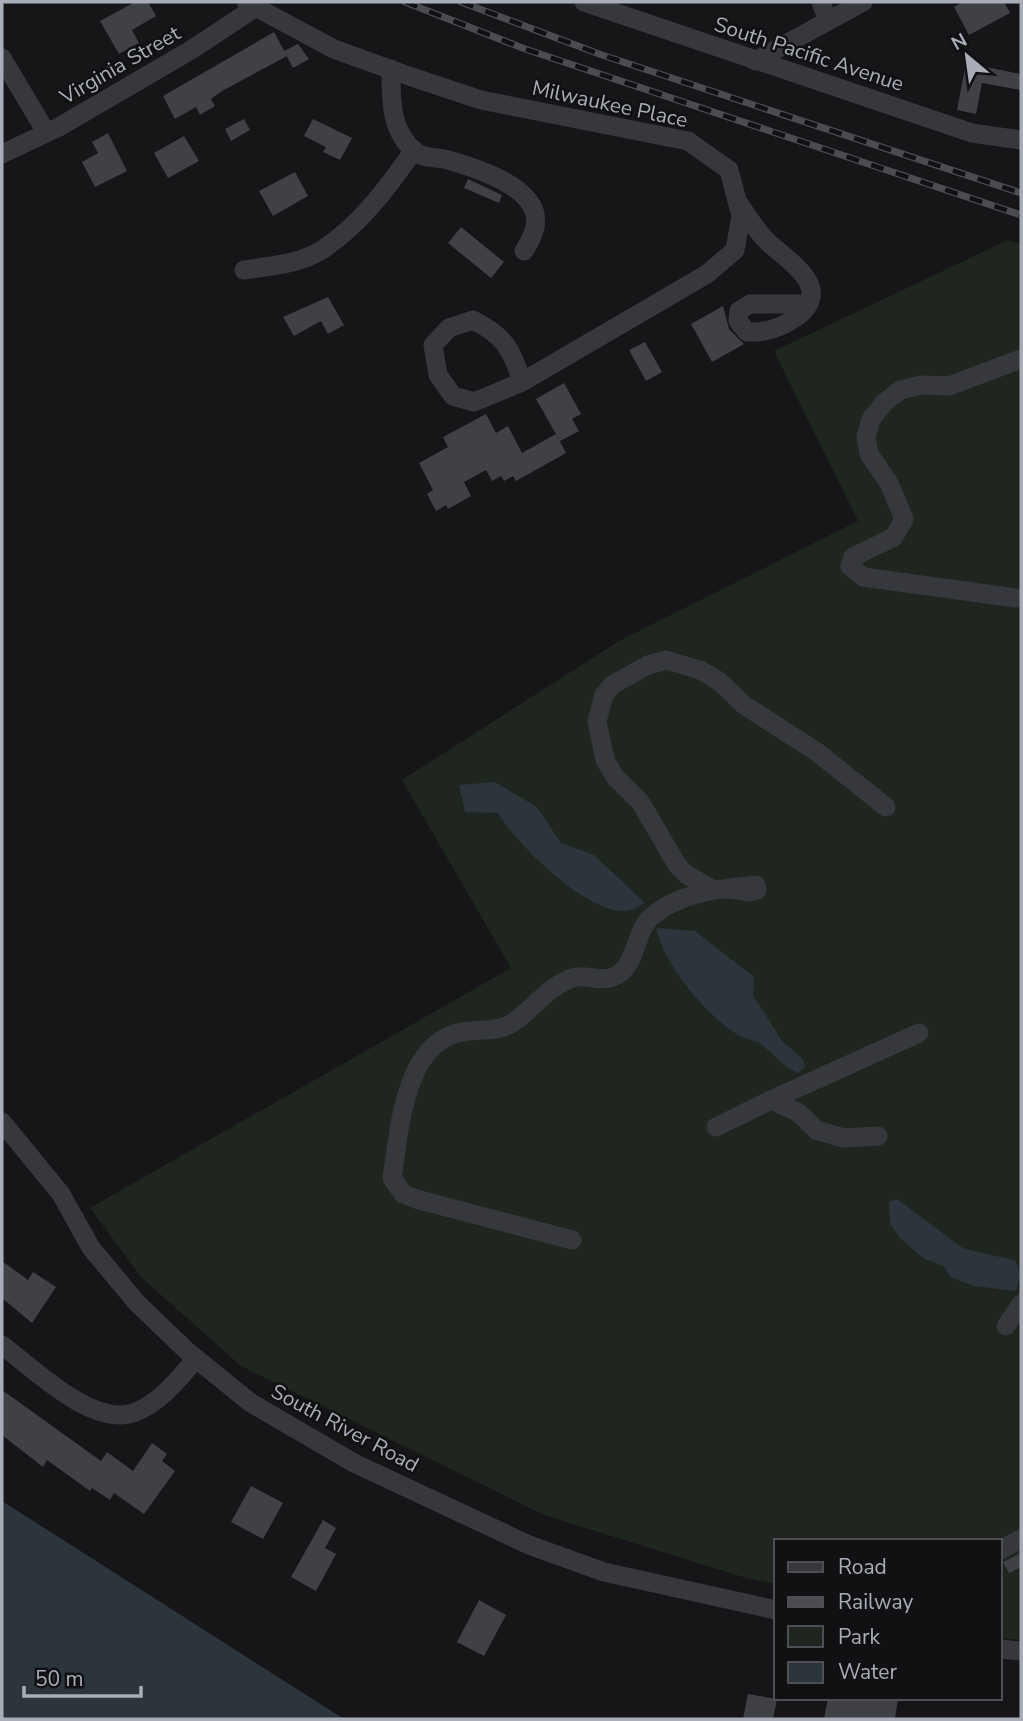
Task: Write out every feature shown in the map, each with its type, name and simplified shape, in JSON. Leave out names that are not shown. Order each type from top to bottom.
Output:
[{"type":"street","name":"South Pacific Avenue","points":[[584,2],[972,133],[1021,140]]},
{"type":"street","points":[[821,2],[828,21]]},
{"type":"street","points":[[755,61],[860,3]]},
{"type":"street","name":"Milwaukee Place","points":[[251,4],[334,48],[391,69],[481,100],[688,141],[729,170],[741,216],[734,250],[707,274],[522,382]]},
{"type":"street","name":"Virginia Street","points":[[3,151],[46,132],[191,50],[251,4]]},
{"type":"street","points":[[2,58],[46,132]]},
{"type":"street","points":[[391,69],[391,111],[403,139],[419,155],[446,159],[494,176],[516,188],[531,203],[536,225],[524,251]]},
{"type":"street","points":[[244,271],[295,261],[321,250],[379,199],[414,150]]},
{"type":"street","points":[[737,201],[761,234],[799,267],[810,283],[807,304]]},
{"type":"street","points":[[474,320],[495,331],[514,355],[522,382],[474,402],[453,396],[438,375],[432,345],[449,328],[474,320]]},
{"type":"street","points":[[1016,598],[863,577],[850,566],[853,557],[894,537],[904,519],[889,483],[869,454],[866,437],[872,419],[884,403],[900,390],[921,385],[949,386],[1021,359]]},
{"type":"street","points":[[572,1240],[488,1220],[403,1194],[392,1178],[401,1107],[426,1054],[453,1034],[508,1026],[556,987],[575,978],[612,978],[626,968],[649,920],[681,900],[723,889],[682,870],[641,803],[615,777],[605,760],[597,721],[604,695],[612,685],[648,665],[666,660],[682,663],[719,681],[744,705],[817,752],[886,807]]},
{"type":"street","points":[[716,1127],[919,1033]]},
{"type":"street","points":[[771,1100],[799,1114],[816,1130],[844,1138],[878,1136]]},
{"type":"street","name":"South River Road","points":[[2,1122],[61,1194],[92,1248],[121,1285],[196,1359],[251,1403],[354,1463],[529,1545],[604,1572],[774,1610]]},
{"type":"street","points":[[1006,1326],[1021,1304]]},
{"type":"street","points":[[2,1345],[92,1410],[112,1415],[135,1412],[161,1396],[196,1359]]},
{"type":"street","points":[[1002,1549],[1021,1539]]},
{"type":"street","points":[[1002,1649],[1021,1651]]},
{"type":"green space","points":[[1008,240],[1021,244],[1021,1640],[1002,1638],[1002,1539],[774,1539],[774,1584],[746,1578],[544,1515],[241,1366],[142,1278],[90,1208],[511,968],[402,780],[619,641],[858,521],[774,351]]},
{"type":"water","points":[[495,782],[537,807],[561,843],[594,855],[645,903],[619,911],[603,907],[551,872],[520,842],[498,813],[465,812],[459,785]]},
{"type":"water","points":[[656,928],[695,931],[754,977],[753,995],[782,1041],[803,1059],[805,1067],[798,1073],[792,1070],[761,1044],[738,1035],[713,1015],[677,973]]},
{"type":"water","points":[[897,1199],[964,1249],[1014,1260],[1019,1271],[1016,1291],[974,1286],[951,1277],[943,1266],[923,1258],[900,1238],[890,1224],[889,1202]]},
{"type":"water","points":[[2,1501],[344,1719],[2,1719]]},
{"type":"building","points":[[135,2],[148,2],[156,16],[132,30],[139,43],[119,54],[100,21]]},
{"type":"building","points":[[963,2],[1004,2],[1010,13],[969,35],[954,7]]},
{"type":"building","points":[[274,32],[287,56],[222,91],[211,99],[215,106],[200,115],[196,107],[175,119],[163,96]]},
{"type":"building","points":[[298,44],[309,59],[293,68],[284,51]]},
{"type":"building","points":[[966,63],[1021,74],[1021,90],[982,83],[976,114],[957,110]]},
{"type":"building","points":[[244,119],[250,130],[231,141],[225,129]]},
{"type":"building","points":[[313,119],[352,138],[340,160],[323,152],[326,147],[304,136]]},
{"type":"building","points":[[108,133],[127,171],[95,187],[82,162],[98,153],[92,142]]},
{"type":"building","points":[[184,136],[199,161],[168,178],[154,153]]},
{"type":"building","points":[[295,172],[308,196],[273,216],[259,191]]},
{"type":"building","points":[[468,179],[502,195],[499,203],[464,188]]},
{"type":"building","points":[[461,227],[504,262],[491,278],[448,243]]},
{"type":"building","points":[[328,297],[344,325],[328,334],[321,321],[294,336],[283,317]]},
{"type":"building","points":[[723,306],[729,329],[744,344],[712,362],[691,324]]},
{"type":"building","points":[[645,342],[662,372],[646,381],[629,350]]},
{"type":"building","points":[[564,383],[581,414],[572,419],[579,431],[560,441],[536,399]]},
{"type":"building","points":[[486,414],[496,433],[508,426],[522,453],[556,434],[566,453],[516,481],[513,476],[504,481],[501,476],[492,481],[486,470],[464,482],[471,496],[448,509],[446,505],[436,511],[427,494],[433,490],[419,463],[448,447],[443,437]]},
{"type":"building","points":[[2,1261],[28,1280],[33,1272],[56,1287],[32,1323],[2,1298]]},
{"type":"building","points":[[2,1390],[101,1461],[107,1452],[133,1471],[152,1443],[167,1454],[162,1461],[175,1471],[144,1514],[114,1493],[110,1500],[92,1488],[90,1491],[47,1460],[43,1467],[2,1435]]},
{"type":"building","points":[[251,1486],[283,1503],[263,1539],[231,1522]]},
{"type":"building","points":[[323,1520],[336,1528],[325,1548],[336,1554],[316,1591],[291,1577]]},
{"type":"building","points":[[1021,1553],[1021,1567],[1009,1573],[1003,1562]]},
{"type":"building","points":[[479,1600],[506,1615],[484,1656],[457,1642]]},
{"type":"building","points":[[748,1694],[777,1700],[773,1719],[743,1719]]},
{"type":"building","points":[[828,1700],[898,1700],[895,1719],[824,1719]]},
{"type":"railway","points":[[405,2],[525,49],[1021,215]]},
{"type":"railway","points":[[461,2],[602,55],[1021,193]]}]
